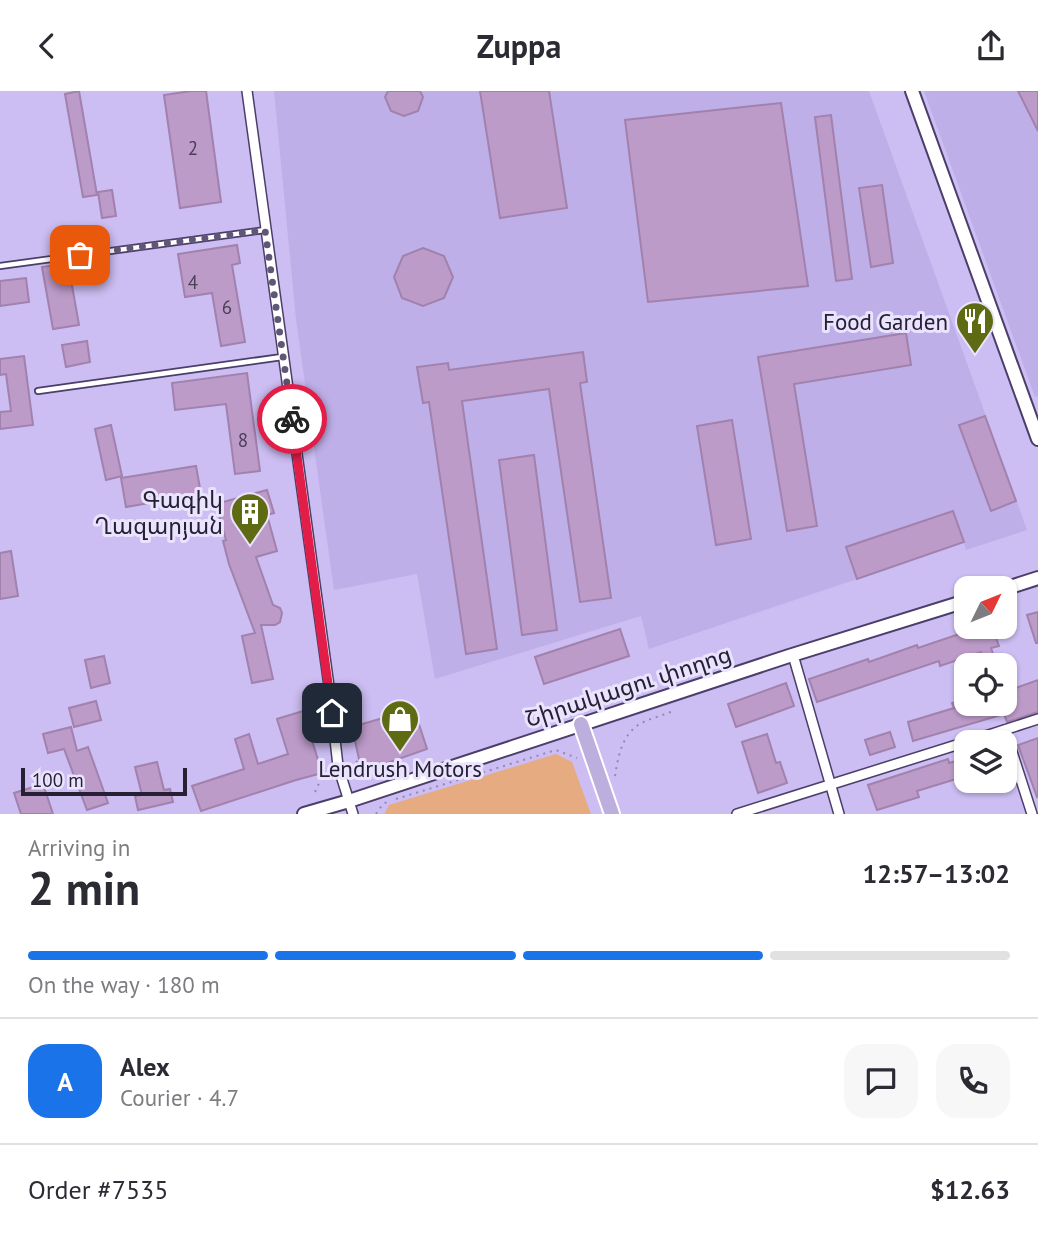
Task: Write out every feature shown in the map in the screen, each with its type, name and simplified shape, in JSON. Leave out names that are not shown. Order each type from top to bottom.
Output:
[{"type":"main road","points":[[912,91],[1038,439]]},
{"type":"main road","points":[[1017,585],[1038,578]]},
{"type":"main road","name":"Շիրակացու փողոց","points":[[304,814],[954,605]]},
{"type":"main road","points":[[581,724],[612,814]]},
{"type":"street","points":[[247,91],[338,765],[353,814]]},
{"type":"street","points":[[793,655],[839,814]]},
{"type":"street","points":[[1005,730],[1038,719]]},
{"type":"street","points":[[737,814],[954,746]]},
{"type":"street","points":[[1017,767],[1032,814]]},
{"type":"lane","points":[[0,266],[265,230]]},
{"type":"lane","points":[[38,391],[283,357]]},
{"type":"path","points":[[615,776],[621,747],[633,730],[675,710]]},
{"type":"path","points":[[376,814],[388,801],[556,750],[579,758]]},
{"type":"path","points":[[356,761],[374,776]]},
{"type":"path","points":[[315,792],[326,768]]},
{"type":"shaded area","points":[[274,91],[869,91],[1027,530],[966,550],[964,543],[649,649],[641,616],[435,679],[417,574],[334,590],[296,319]]},
{"type":"shaded area","points":[[924,91],[1038,91],[1038,396],[1035,397]]},
{"type":"shaded area","points":[[556,754],[572,762],[591,814],[384,814],[389,805]]},
{"type":"building","points":[[79,91],[97,195],[83,197],[65,94]]},
{"type":"building","points":[[206,91],[221,202],[180,208],[164,95]]},
{"type":"building","points":[[388,91],[420,91],[423,97],[418,111],[404,116],[391,111],[385,97]]},
{"type":"building","points":[[480,91],[549,91],[567,208],[500,218]]},
{"type":"building","points":[[1018,91],[1038,91],[1038,131]]},
{"type":"building","points":[[781,103],[808,286],[648,302],[625,120]]},
{"type":"building","points":[[831,115],[852,279],[836,281],[815,117]]},
{"type":"building","points":[[882,185],[893,263],[871,267],[859,188]]},
{"type":"building","points":[[112,190],[116,216],[102,218],[98,192]]},
{"type":"building","points":[[237,245],[240,263],[232,265],[245,342],[221,346],[212,293],[185,297],[178,254]]},
{"type":"building","points":[[423,248],[444,256],[453,277],[444,298],[423,306],[402,298],[394,277],[403,256]]},
{"type":"building","points":[[68,263],[79,325],[53,329],[42,267]]},
{"type":"building","points":[[26,278],[29,302],[0,306],[0,281]]},
{"type":"building","points":[[906,333],[911,365],[794,384],[817,526],[787,531],[758,357]]},
{"type":"building","points":[[87,341],[90,362],[66,367],[62,345]]},
{"type":"building","points":[[583,352],[587,382],[580,383],[611,598],[580,602],[549,389],[462,401],[497,649],[466,654],[429,402],[423,403],[417,367],[448,363],[449,370]]},
{"type":"building","points":[[24,356],[33,425],[0,429],[0,412],[11,411],[6,374],[0,375],[0,359]]},
{"type":"building","points":[[247,373],[260,471],[235,474],[226,404],[175,410],[172,383]]},
{"type":"building","points":[[985,416],[1016,501],[991,511],[959,425]]},
{"type":"building","points":[[732,420],[751,539],[716,545],[697,426]]},
{"type":"building","points":[[111,425],[122,476],[106,480],[95,429]]},
{"type":"building","points":[[534,455],[557,630],[522,635],[499,460]]},
{"type":"building","points":[[196,466],[201,494],[126,507],[121,478]]},
{"type":"building","points":[[267,490],[274,513],[267,515],[277,551],[256,557],[273,605],[280,608],[282,613],[280,622],[275,625],[261,625],[273,679],[252,683],[242,636],[255,633],[229,564],[223,541],[226,540],[216,504]]},
{"type":"building","points":[[953,511],[964,542],[857,579],[846,547]]},
{"type":"building","points":[[11,551],[18,596],[0,599],[0,553]]},
{"type":"building","points":[[1038,612],[1038,643],[1036,643],[1027,615]]},
{"type":"building","points":[[620,629],[629,656],[544,684],[535,657]]},
{"type":"building","points":[[954,636],[954,639],[996,639],[999,646],[991,648],[993,653],[954,653],[954,661],[940,666],[939,661],[817,702],[809,679],[917,645],[918,648]]},
{"type":"building","points":[[104,656],[110,683],[91,688],[85,660]]},
{"type":"building","points":[[1038,680],[1038,712],[1007,722],[1005,716],[1017,716],[1017,688]]},
{"type":"building","points":[[786,683],[794,706],[736,727],[728,704]]},
{"type":"building","points":[[96,701],[101,720],[74,727],[69,708]]},
{"type":"building","points":[[954,708],[954,716],[997,716],[913,741],[908,722]]},
{"type":"building","points":[[414,709],[427,749],[376,767],[359,759],[352,727]]},
{"type":"building","points":[[303,711],[322,773],[201,811],[192,786],[244,769],[235,739],[249,734],[258,764],[288,754],[277,719]]},
{"type":"building","points":[[71,727],[77,751],[88,747],[108,803],[87,810],[64,749],[48,753],[43,734]]},
{"type":"building","points":[[890,732],[895,747],[870,755],[865,740]]},
{"type":"building","points":[[767,734],[776,763],[780,762],[787,783],[758,793],[742,742]]},
{"type":"building","points":[[1038,738],[1038,796],[1037,797],[1018,745]]},
{"type":"building","points":[[948,759],[949,763],[954,762],[954,780],[917,791],[919,797],[877,810],[868,785]]},
{"type":"building","points":[[157,762],[164,790],[170,789],[173,802],[138,810],[135,796],[142,795],[135,767]]},
{"type":"building","points":[[43,784],[53,814],[21,814],[14,793]]},
{"type":"way so far","points":[[80,255],[265,230],[292,419]]},
{"type":"place","name":"Food Garden","points":[[975,355]]},
{"type":"place","name":"Գագիկ Ղազարյան","points":[[250,546]]},
{"type":"place","name":"Lendrush Motors","points":[[400,753]]},
{"type":"route","points":[[292,419],[332,713]]}]
